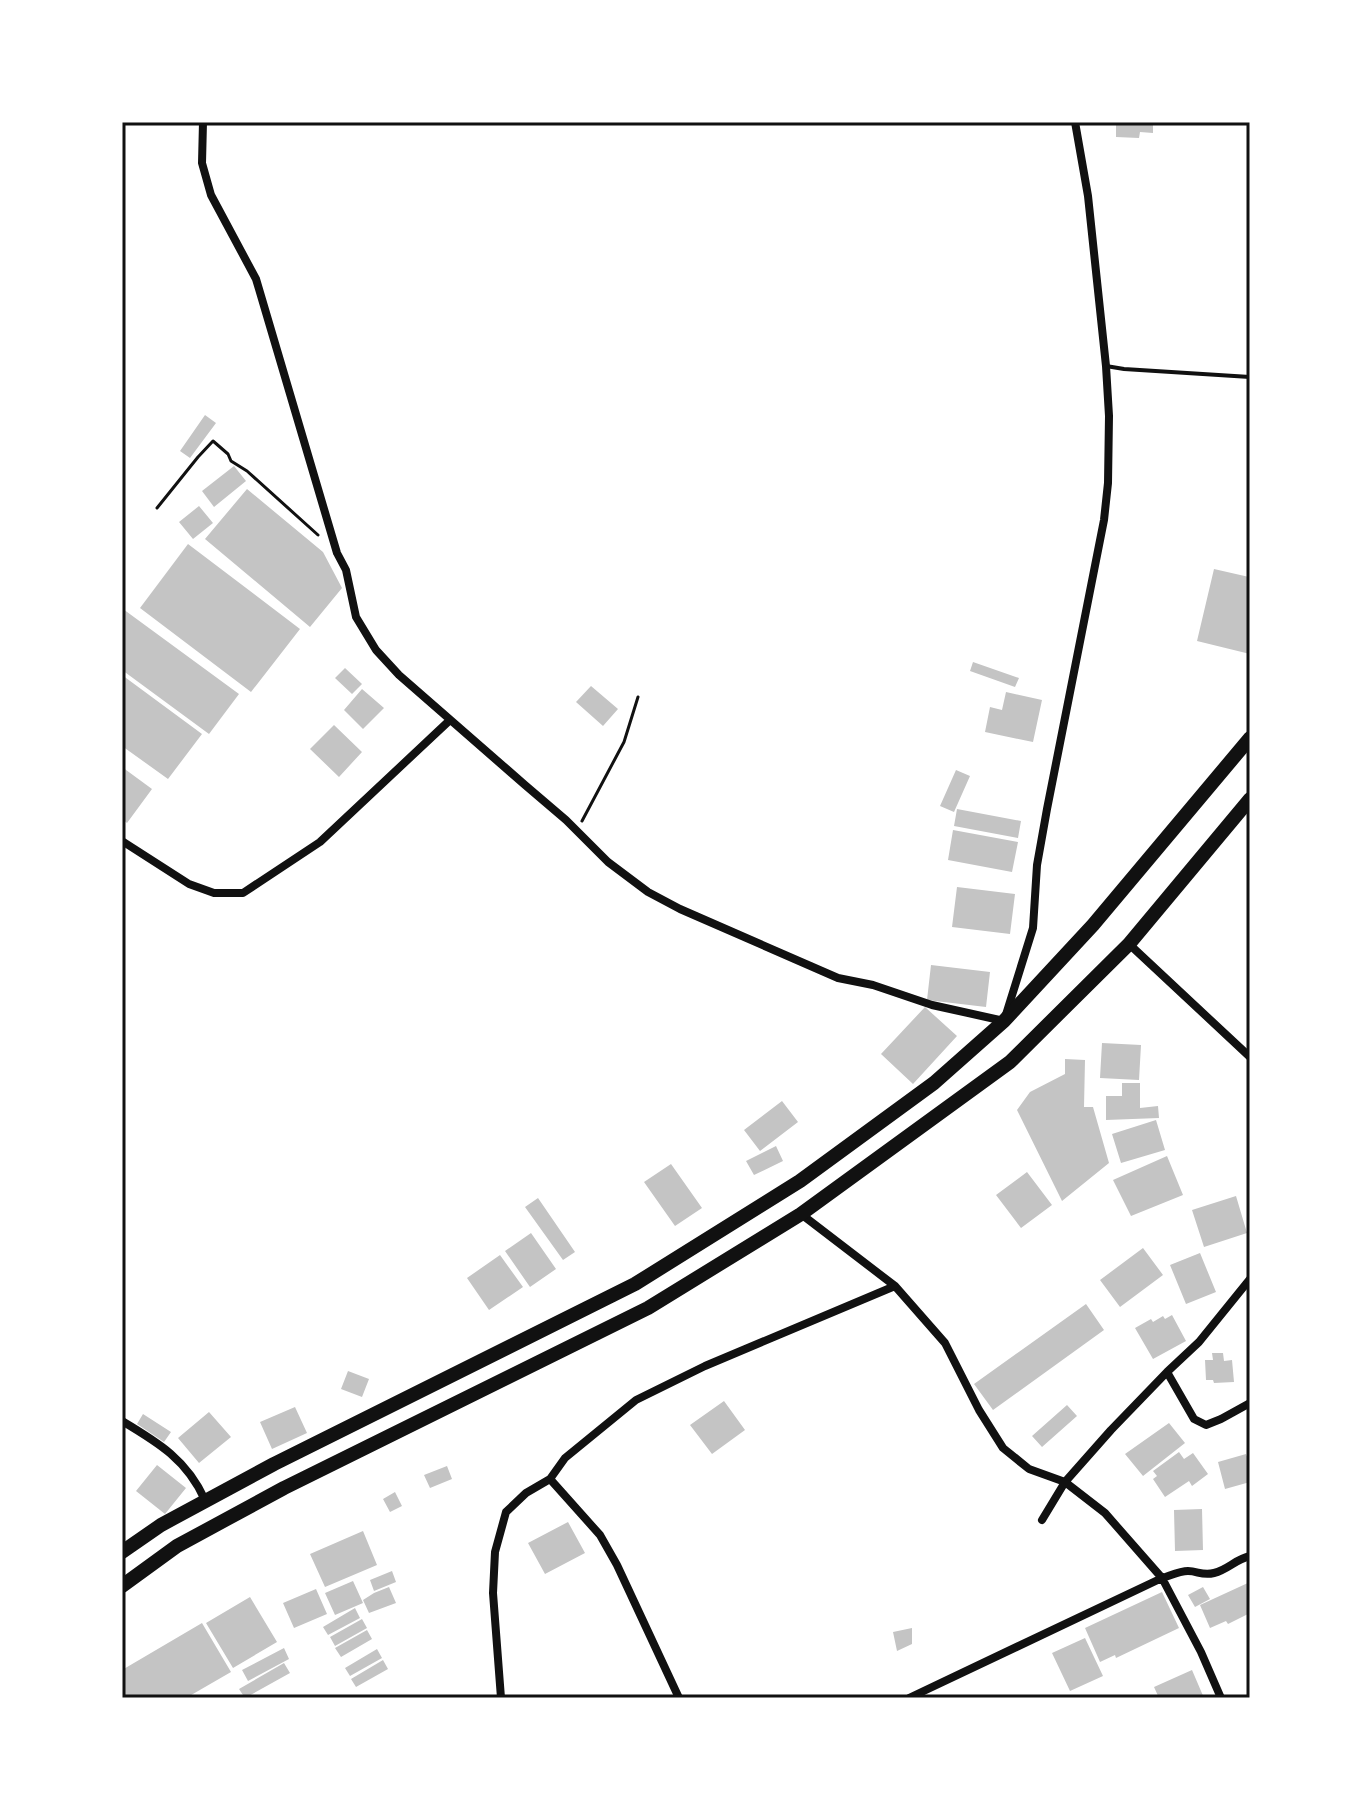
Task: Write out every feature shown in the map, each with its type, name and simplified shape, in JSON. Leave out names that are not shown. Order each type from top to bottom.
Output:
[{"type":"highway","points":[[122,1552],[205,1500],[635,1284],[812,1172],[934,1083],[1004,1021],[1093,925],[1250,738]]},
{"type":"highway","points":[[122,1586],[177,1546],[284,1488],[648,1308],[801,1214],[1010,1062],[1129,944],[1250,799]]},
{"type":"street","points":[[203,122],[202,163],[211,195],[256,279],[337,553],[346,570],[356,617],[376,650],[399,675],[577,831],[608,862],[648,892],[692,915],[838,978],[873,985],[932,1005],[1004,1021],[1033,928],[1037,865],[1104,520],[1108,483],[1106,366],[1088,196],[1075,122]]},
{"type":"street","points":[[122,841],[189,884],[214,893],[243,893],[320,842],[450,720]]},
{"type":"street","points":[[1129,944],[1250,1057]]},
{"type":"street","points":[[801,1214],[895,1286],[945,1343],[979,1410],[1003,1448],[1029,1469],[1065,1482],[1105,1513],[1162,1578],[1221,1698]]},
{"type":"street","points":[[1042,1520],[1065,1482],[1111,1430],[1199,1342],[1250,1279]]},
{"type":"street","points":[[501,1698],[493,1593],[495,1552],[506,1512],[526,1493],[550,1479],[565,1458],[636,1400],[705,1366],[895,1286]]},
{"type":"street","points":[[1167,1372],[1194,1419],[1206,1425],[1250,1403]]},
{"type":"street","points":[[122,1421],[161,1445],[187,1468],[205,1500]]},
{"type":"street","points":[[550,1479],[600,1535],[679,1698]]},
{"type":"street","points":[[909,1698],[1162,1578],[1187,1571],[1201,1575],[1214,1573],[1238,1559],[1250,1556]]},
{"type":"lane","points":[[1106,366],[1250,377]]},
{"type":"path","points":[[157,508],[213,441],[228,454],[231,461],[247,471],[337,553]]},
{"type":"path","points":[[577,831],[624,742],[638,697]]},
{"type":"building","points":[[1116,122],[1153,122],[1153,133],[1140,132],[1139,138],[1116,137]]},
{"type":"building","points":[[205,415],[216,423],[190,458],[180,451]]},
{"type":"building","points":[[234,466],[246,481],[214,507],[202,491]]},
{"type":"building","points":[[247,489],[323,552],[342,588],[310,627],[205,539]]},
{"type":"building","points":[[199,506],[213,523],[193,539],[179,522]]},
{"type":"building","points":[[188,544],[300,629],[251,692],[140,608]]},
{"type":"building","points":[[1214,569],[1249,577],[1250,654],[1197,641]]},
{"type":"building","points":[[123,609],[239,694],[209,734],[122,670]]},
{"type":"building","points":[[973,662],[1019,678],[1015,687],[970,671]]},
{"type":"building","points":[[345,668],[362,684],[352,694],[335,678]]},
{"type":"building","points":[[122,675],[202,734],[168,779],[122,746]]},
{"type":"building","points":[[591,686],[618,709],[603,726],[576,702]]},
{"type":"building","points":[[362,689],[384,708],[363,729],[344,710]]},
{"type":"building","points":[[1006,692],[1042,700],[1033,742],[985,732],[990,707],[1002,710]]},
{"type":"building","points":[[334,725],[362,752],[339,777],[310,749]]},
{"type":"building","points":[[122,767],[152,789],[127,823],[122,819]]},
{"type":"building","points":[[956,770],[970,776],[954,812],[940,806]]},
{"type":"building","points":[[957,809],[1021,821],[1018,838],[954,826]]},
{"type":"building","points":[[953,830],[1018,842],[1012,872],[948,860]]},
{"type":"building","points":[[957,887],[1015,894],[1010,934],[952,927]]},
{"type":"building","points":[[931,965],[990,972],[986,1007],[927,1000]]},
{"type":"building","points":[[925,1007],[957,1036],[913,1084],[881,1054]]},
{"type":"building","points":[[1102,1043],[1141,1045],[1139,1080],[1100,1078]]},
{"type":"building","points":[[1065,1059],[1085,1060],[1084,1107],[1093,1107],[1109,1163],[1062,1201],[1017,1110],[1030,1092],[1065,1074]]},
{"type":"building","points":[[1122,1083],[1140,1083],[1140,1108],[1158,1106],[1159,1118],[1106,1120],[1106,1096],[1122,1096]]},
{"type":"building","points":[[782,1101],[798,1122],[760,1151],[744,1130]]},
{"type":"building","points":[[1156,1120],[1165,1150],[1121,1163],[1112,1134]]},
{"type":"building","points":[[776,1146],[783,1161],[754,1175],[746,1161]]},
{"type":"building","points":[[1167,1156],[1183,1195],[1131,1216],[1113,1180]]},
{"type":"building","points":[[671,1164],[702,1208],[675,1226],[644,1182]]},
{"type":"building","points":[[1027,1172],[1052,1205],[1021,1228],[996,1195]]},
{"type":"building","points":[[1236,1196],[1247,1233],[1204,1247],[1192,1210]]},
{"type":"building","points":[[538,1198],[575,1252],[563,1260],[525,1207]]},
{"type":"building","points":[[531,1233],[556,1269],[530,1287],[505,1251]]},
{"type":"building","points":[[1143,1248],[1163,1275],[1120,1307],[1100,1280]]},
{"type":"building","points":[[1200,1253],[1216,1292],[1186,1304],[1170,1265]]},
{"type":"building","points":[[500,1255],[523,1287],[489,1310],[467,1278]]},
{"type":"building","points":[[1086,1304],[1104,1330],[993,1410],[974,1384]]},
{"type":"building","points":[[1172,1315],[1186,1341],[1153,1359],[1135,1328],[1151,1319],[1153,1322]]},
{"type":"building","points":[[1212,1353],[1223,1353],[1224,1361],[1232,1360],[1234,1382],[1214,1383],[1213,1380],[1206,1380],[1205,1360],[1213,1360]]},
{"type":"building","points":[[348,1371],[369,1379],[362,1397],[341,1389]]},
{"type":"building","points":[[724,1401],[745,1430],[712,1454],[690,1425]]},
{"type":"building","points":[[1067,1405],[1077,1416],[1042,1447],[1032,1436]]},
{"type":"building","points":[[295,1407],[307,1433],[272,1449],[260,1422]]},
{"type":"building","points":[[209,1412],[231,1437],[199,1463],[178,1438]]},
{"type":"building","points":[[143,1414],[171,1432],[164,1442],[137,1424]]},
{"type":"building","points":[[1169,1423],[1185,1443],[1143,1476],[1125,1454]]},
{"type":"building","points":[[1179,1452],[1184,1459],[1193,1453],[1208,1474],[1192,1486],[1189,1481],[1165,1497],[1153,1479],[1157,1476],[1153,1471]]},
{"type":"building","points":[[1246,1454],[1250,1458],[1250,1482],[1225,1489],[1218,1462]]},
{"type":"building","points":[[157,1465],[186,1488],[165,1514],[136,1491]]},
{"type":"building","points":[[447,1466],[452,1479],[430,1488],[424,1475]]},
{"type":"building","points":[[395,1492],[402,1506],[390,1512],[383,1499]]},
{"type":"building","points":[[1202,1509],[1203,1550],[1175,1551],[1174,1510]]},
{"type":"building","points":[[568,1522],[585,1553],[545,1574],[528,1543]]},
{"type":"building","points":[[363,1531],[377,1565],[325,1587],[310,1554]]},
{"type":"building","points":[[392,1571],[396,1582],[374,1591],[370,1580]]},
{"type":"building","points":[[353,1581],[363,1603],[335,1615],[325,1593]]},
{"type":"building","points":[[1250,1582],[1250,1613],[1228,1624],[1226,1621],[1210,1628],[1200,1605]]},
{"type":"building","points":[[389,1587],[396,1603],[369,1613],[363,1600]]},
{"type":"building","points":[[1203,1587],[1210,1599],[1195,1607],[1188,1595]]},
{"type":"building","points":[[316,1589],[327,1614],[294,1628],[283,1603]]},
{"type":"building","points":[[1162,1592],[1179,1628],[1116,1658],[1115,1655],[1100,1662],[1085,1628]]},
{"type":"building","points":[[250,1597],[277,1642],[233,1668],[206,1623]]},
{"type":"building","points":[[355,1608],[360,1618],[328,1635],[323,1627]]},
{"type":"building","points":[[362,1619],[367,1628],[335,1646],[330,1637]]},
{"type":"building","points":[[202,1623],[231,1672],[186,1698],[122,1698],[122,1670]]},
{"type":"building","points":[[912,1628],[912,1644],[897,1651],[893,1632]]},
{"type":"building","points":[[367,1630],[372,1639],[341,1657],[335,1648]]},
{"type":"building","points":[[1085,1638],[1103,1676],[1070,1691],[1052,1653]]},
{"type":"building","points":[[284,1648],[289,1659],[248,1681],[242,1670]]},
{"type":"building","points":[[377,1649],[382,1658],[350,1676],[345,1668]]},
{"type":"building","points":[[383,1660],[388,1669],[356,1687],[351,1679]]},
{"type":"building","points":[[284,1663],[290,1673],[245,1698],[239,1689]]},
{"type":"building","points":[[1192,1670],[1204,1698],[1159,1698],[1154,1687]]}]
